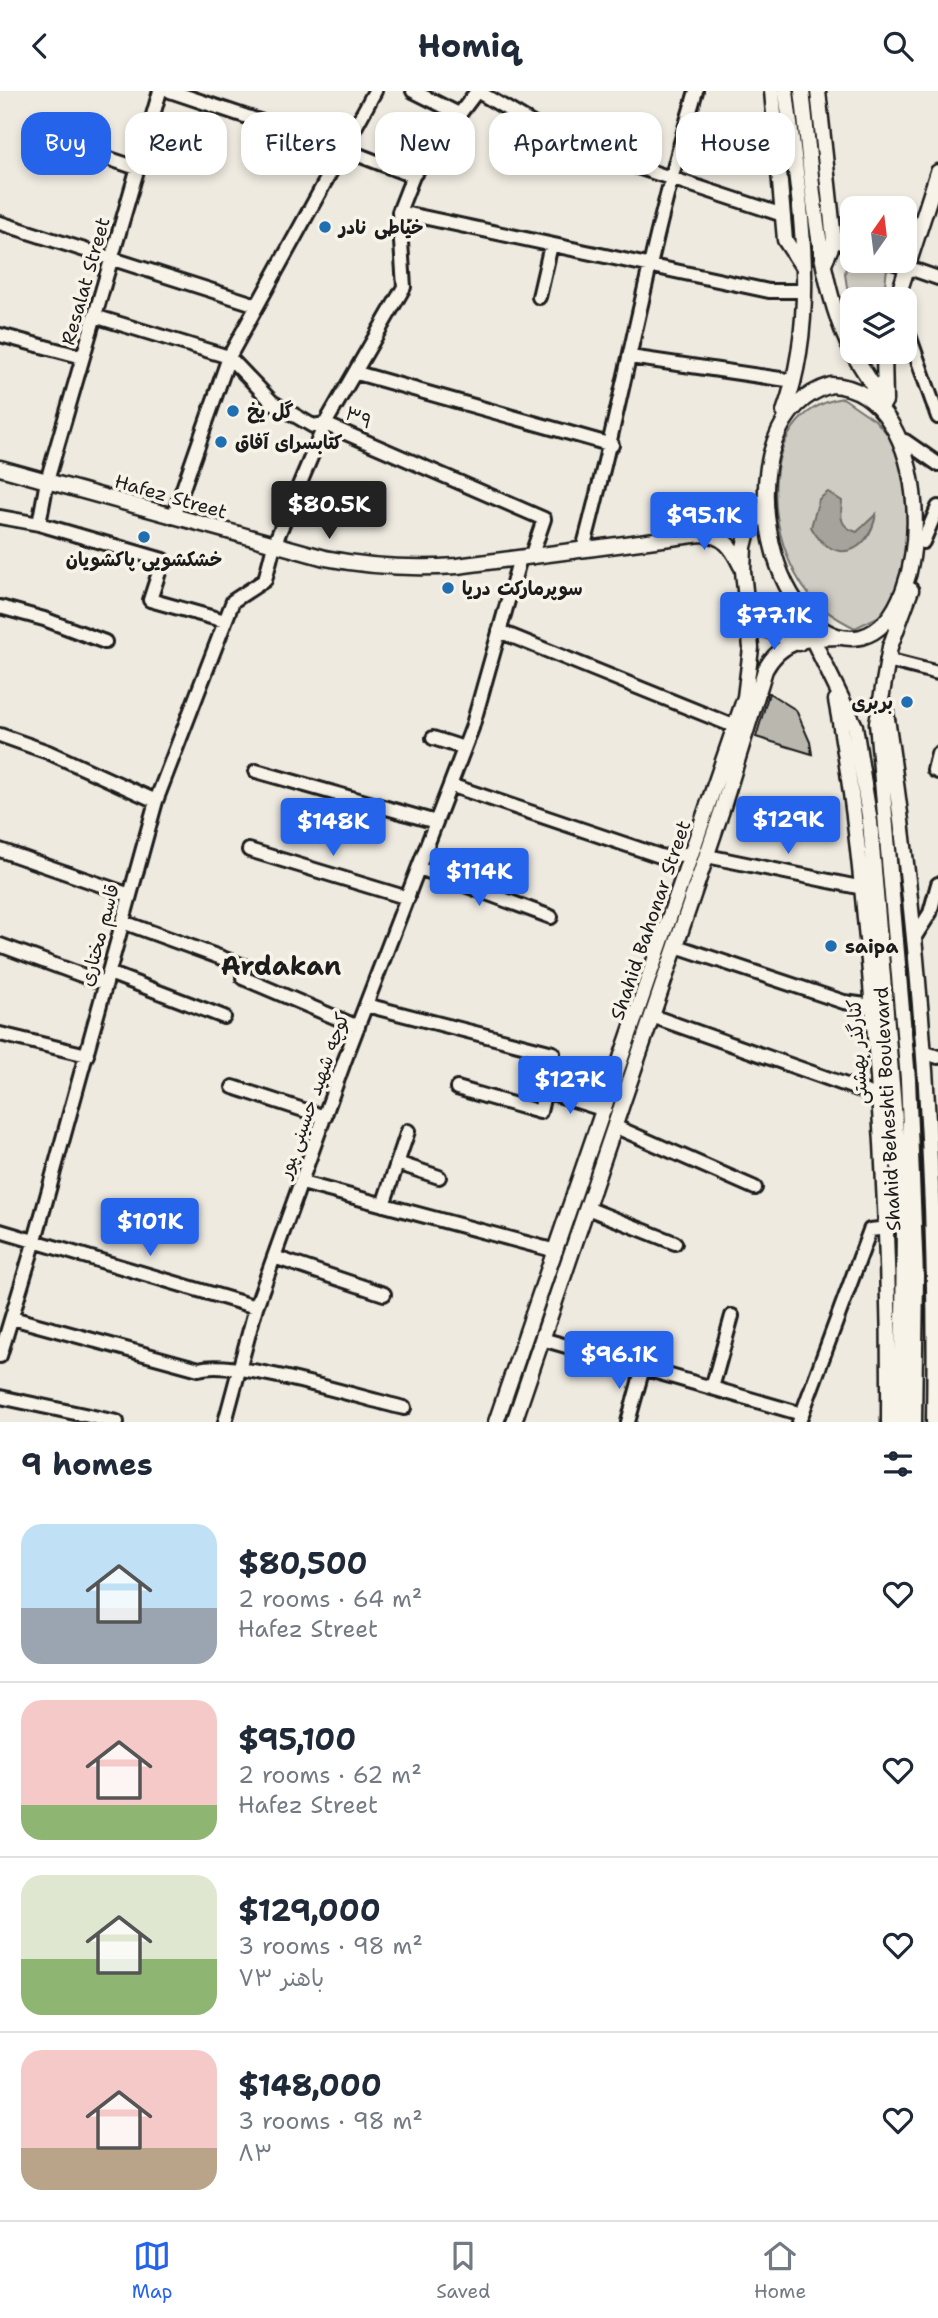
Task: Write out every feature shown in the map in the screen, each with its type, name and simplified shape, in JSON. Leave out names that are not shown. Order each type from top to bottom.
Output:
[{"type":"main road","points":[[772,91],[785,240],[802,265]]},
{"type":"main road","points":[[786,91],[804,313],[794,381],[770,454],[766,506],[775,558],[784,582],[810,619],[842,637]]},
{"type":"main road","points":[[802,91],[824,263],[840,323]]},
{"type":"main road","points":[[818,91],[834,240],[824,263]]},
{"type":"main road","points":[[917,241],[935,192],[938,172]]},
{"type":"main road","points":[[748,616],[768,630],[805,640],[858,638],[888,624],[901,610],[911,590],[923,542],[920,490],[905,441],[859,364]]},
{"type":"main road","points":[[884,364],[885,405]]},
{"type":"main road","points":[[777,432],[801,398],[831,385],[847,385],[864,392],[879,403],[893,420]]},
{"type":"main road","name":"Hafez Street","points":[[0,468],[274,545],[325,558],[388,568],[457,566],[701,534],[719,537],[733,550],[743,571]]},
{"type":"main road","name":"Hafez Street","points":[[666,538],[741,522],[766,506]]},
{"type":"main road","name":"Shahid Bahonar Street","points":[[514,1422],[676,946],[750,668],[743,571],[748,531],[766,506]]},
{"type":"main road","name":"Shahid Beheshti Boulevard","points":[[911,590],[887,660],[877,723],[908,1079],[916,1276],[914,1422]]},
{"type":"main road","points":[[799,604],[805,640]]},
{"type":"main road","name":"Shahid Bahonar Street","points":[[496,1422],[605,1110],[765,670],[773,654],[805,640]]},
{"type":"main road","name":"Shahid Beheshti Boulevard","points":[[805,640],[822,659],[855,726],[878,890],[904,1227],[902,1422]]},
{"type":"main road","name":"کنارگذر بهشتی","points":[[832,681],[848,763],[863,888],[873,1006],[888,1229],[889,1422]]},
{"type":"main road","points":[[882,687],[905,836],[914,939],[932,1055],[936,1260],[934,1422]]},
{"type":"street","name":"Resalat Street","points":[[154,112],[160,91]]},
{"type":"street","points":[[170,91],[241,115]]},
{"type":"street","points":[[361,116],[375,91]]},
{"type":"street","points":[[413,91],[455,112]]},
{"type":"street","points":[[461,112],[477,91],[538,127],[669,179],[783,215]]},
{"type":"street","points":[[583,549],[612,445],[669,179],[696,91]]},
{"type":"street","points":[[361,156],[413,176],[400,212],[769,291],[803,291]]},
{"type":"street","name":"Resalat Street","points":[[39,524],[47,481],[136,175]]},
{"type":"street","points":[[173,517],[229,357],[329,175]]},
{"type":"street","name":"قاسم مختاری","points":[[0,1356],[87,1055],[156,801],[233,601],[265,580],[274,545],[325,424],[357,373],[404,287],[400,212]]},
{"type":"street","points":[[0,223],[112,256],[257,305]]},
{"type":"street","points":[[834,240],[840,242]]},
{"type":"street","points":[[538,297],[551,245]]},
{"type":"street","points":[[917,271],[938,278]]},
{"type":"street","name":"۳۹","points":[[94,316],[229,357],[272,402],[313,426],[325,424],[544,519],[525,557]]},
{"type":"street","points":[[0,335],[83,357]]},
{"type":"street","points":[[630,357],[794,381]]},
{"type":"street","points":[[917,358],[938,417]]},
{"type":"street","points":[[357,373],[612,445]]},
{"type":"street","points":[[905,441],[938,464]]},
{"type":"street","points":[[923,542],[938,507]]},
{"type":"street","points":[[0,517],[39,524],[163,560],[150,600],[225,621]]},
{"type":"street","name":"کوچه شهید حسینی ‍پور","points":[[225,1422],[256,1307],[366,1005],[464,748],[499,631],[525,557]]},
{"type":"street","points":[[0,607],[44,619],[105,642]]},
{"type":"street","points":[[499,631],[736,727]]},
{"type":"street","points":[[887,660],[938,673]]},
{"type":"street","points":[[0,736],[48,752],[156,801]]},
{"type":"street","points":[[433,738],[464,748]]},
{"type":"street","points":[[938,754],[934,771],[938,772]]},
{"type":"street","points":[[256,771],[436,823]]},
{"type":"street","points":[[450,785],[663,857],[700,854],[863,888]]},
{"type":"street","points":[[0,850],[130,895]]},
{"type":"street","points":[[249,851],[408,898]]},
{"type":"street","points":[[419,868],[551,917]]},
{"type":"street","points":[[914,939],[930,913],[938,884]]},
{"type":"street","points":[[122,922],[244,966],[243,978],[358,1027]]},
{"type":"street","points":[[0,945],[223,1017]]},
{"type":"street","points":[[676,946],[844,1002],[873,1006]]},
{"type":"street","points":[[366,1005],[553,1053],[540,1112],[457,1088]]},
{"type":"street","points":[[652,1016],[880,1097]]},
{"type":"street","points":[[0,1034],[87,1055]]},
{"type":"street","points":[[233,1087],[325,1117]]},
{"type":"street","points":[[545,1091],[605,1110]]},
{"type":"street","points":[[614,1126],[755,1188]]},
{"type":"street","points":[[383,1205],[408,1131]]},
{"type":"street","points":[[397,1163],[439,1177]]},
{"type":"street","points":[[302,1183],[556,1251]]},
{"type":"street","points":[[587,1208],[675,1243]]},
{"type":"street","points":[[542,1339],[712,1388],[800,1418],[870,1230],[888,1229]]},
{"type":"street","points":[[0,1231],[256,1307]]},
{"type":"street","points":[[274,1257],[384,1294]]},
{"type":"street","points":[[712,1388],[732,1316]]},
{"type":"street","points":[[12,1318],[199,1369],[211,1366],[240,1368],[404,1408]]},
{"type":"street","points":[[628,1422],[643,1368]]},
{"type":"street","points":[[0,1397],[117,1422]]},
{"type":"shaded area","points":[[886,273],[885,287],[847,287],[845,274]]},
{"type":"shaded area","points":[[843,398],[875,420],[893,440],[910,488],[905,574],[884,614],[855,628],[821,607],[795,574],[784,545],[777,514],[776,482],[781,453],[793,427],[814,408]]},
{"type":"shaded area","points":[[828,492],[842,501],[842,521],[851,530],[857,532],[876,514],[866,539],[849,551],[829,547],[811,527],[819,499]]},
{"type":"building","points":[[769,693],[796,710],[810,742],[812,754],[756,737]]},
{"type":"place","name":"خیاطی نادر","points":[[325,227]]},
{"type":"place","name":"گل یخ","points":[[233,411]]},
{"type":"place","name":"کتابسرای آفاق","points":[[221,442]]},
{"type":"place","name":"خشکشویی پاکشویان","points":[[144,537]]},
{"type":"place","name":"سوپرمارکت دریا","points":[[448,588]]},
{"type":"place","name":"بربری","points":[[907,702]]},
{"type":"place","name":"saipa","points":[[831,946]]},
{"type":"district","name":"Ardakan","points":[[281,966]]}]
